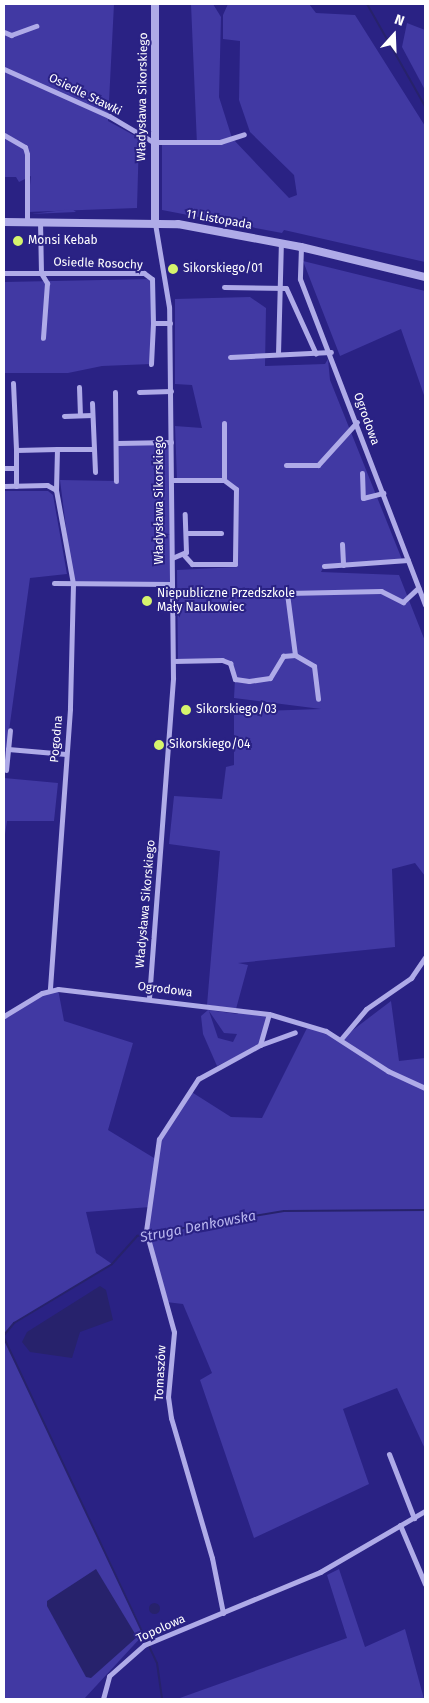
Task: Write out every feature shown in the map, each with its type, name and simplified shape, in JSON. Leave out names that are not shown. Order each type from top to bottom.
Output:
[{"type":"street","name":"Władysława Sikorskiego","points":[[149,998],[173,661],[170,324],[155,222],[153,142],[155,4]]},
{"type":"street","points":[[4,32],[11,35],[36,26]]},
{"type":"street","name":"Osiedle Stawki","points":[[4,69],[109,116],[153,142]]},
{"type":"street","points":[[153,142],[220,142],[244,134]]},
{"type":"street","points":[[4,135],[25,147],[27,154],[27,220]]},
{"type":"street","name":"11 Listopada","points":[[4,222],[27,220],[155,222],[301,247],[425,277]]},
{"type":"street","name":"Osiedle Rosochy","points":[[40,221],[41,273],[47,283],[43,338]]},
{"type":"street","points":[[278,354],[280,243]]},
{"type":"street","name":"Ogrodowa","points":[[301,247],[299,257],[300,279],[331,352],[418,588]]},
{"type":"street","name":"Osiedle Rosochy","points":[[4,273],[144,274],[152,278],[154,323]]},
{"type":"street","points":[[224,287],[278,287],[287,289],[316,354]]},
{"type":"street","points":[[151,364],[154,323],[170,324]]},
{"type":"street","points":[[230,357],[331,352]]},
{"type":"street","points":[[13,383],[16,486]]},
{"type":"street","points":[[79,387],[80,415]]},
{"type":"street","points":[[139,392],[171,391]]},
{"type":"street","points":[[115,392],[116,481]]},
{"type":"street","points":[[92,403],[95,472]]},
{"type":"street","points":[[64,416],[92,415]]},
{"type":"street","points":[[286,465],[318,465],[357,422]]},
{"type":"street","points":[[224,423],[224,480]]},
{"type":"street","points":[[117,443],[171,442]]},
{"type":"street","points":[[4,486],[47,485],[56,490],[60,480],[57,449]]},
{"type":"street","points":[[16,450],[93,449]]},
{"type":"street","points":[[4,468],[16,468]]},
{"type":"street","points":[[362,473],[363,498],[383,493]]},
{"type":"street","points":[[172,480],[224,480],[236,489],[235,564],[192,564],[184,556],[185,514]]},
{"type":"street","name":"Pogodna","points":[[50,990],[66,754],[73,584],[56,490]]},
{"type":"street","points":[[186,533],[221,533]]},
{"type":"street","points":[[342,544],[343,565]]},
{"type":"street","points":[[172,558],[184,556]]},
{"type":"street","points":[[324,566],[408,560]]},
{"type":"street","points":[[54,583],[172,584]]},
{"type":"street","points":[[294,655],[287,593],[381,592],[403,602],[418,588],[425,605]]},
{"type":"street","points":[[173,661],[222,660],[230,663],[235,679],[249,681],[270,678],[283,656],[294,655],[314,666],[318,699]]},
{"type":"street","points":[[6,770],[10,730]]},
{"type":"street","points":[[8,749],[66,754]]},
{"type":"street","points":[[341,1039],[366,1009],[411,978],[425,957]]},
{"type":"street","name":"Ogrodowa","points":[[50,990],[58,988],[149,998],[269,1014],[309,1024],[341,1039],[388,1071],[425,1088]]},
{"type":"street","points":[[4,1016],[50,990]]},
{"type":"street","points":[[260,1045],[269,1014]]},
{"type":"street","name":"Tomaszów","points":[[223,1613],[212,1558],[171,1418],[168,1397],[174,1332],[146,1231],[159,1139],[198,1079],[260,1045],[295,1032]]},
{"type":"street","points":[[389,1454],[414,1518]]},
{"type":"street","points":[[223,1613],[320,1572],[425,1511]]},
{"type":"street","points":[[400,1525],[425,1584]]},
{"type":"street","name":"Topolowa","points":[[103,1699],[109,1676],[144,1645],[223,1613]]},
{"type":"shaded area","points":[[4,4],[114,4],[108,121],[139,138],[137,208],[27,212],[31,176],[19,182],[16,177],[4,177]]},
{"type":"shaded area","points":[[191,4],[213,4],[221,17],[219,97],[232,138],[289,198],[297,195],[294,175],[250,132],[239,100],[240,41],[223,39],[223,15],[228,4],[309,4],[316,13],[355,15],[425,126],[425,262],[284,230],[282,233],[162,210],[162,145],[197,145]]},
{"type":"shaded area","points":[[407,23],[425,30],[425,90],[402,47]]},
{"type":"shaded area","points":[[72,209],[76,212],[31,214],[56,211]]},
{"type":"shaded area","points":[[303,261],[425,291],[425,398],[401,329],[340,356]]},
{"type":"shaded area","points":[[152,279],[151,364],[102,366],[68,373],[4,373],[4,282]]},
{"type":"shaded area","points":[[250,297],[266,308],[265,366],[325,364],[328,359],[330,380],[403,562],[324,566],[321,572],[399,575],[425,641],[425,876],[415,863],[392,869],[395,947],[238,963],[248,965],[236,1009],[207,1005],[220,851],[169,844],[174,796],[222,799],[226,767],[234,765],[234,712],[321,709],[234,698],[235,679],[227,662],[178,661],[177,570],[238,567],[228,565],[235,564],[236,489],[230,482],[177,480],[175,426],[202,428],[192,385],[175,384],[175,299]]},
{"type":"shaded area","points":[[171,442],[172,584],[73,584],[60,480],[116,481],[117,443]]},
{"type":"shaded area","points":[[4,491],[48,491],[53,495],[67,574],[30,578],[4,767]]},
{"type":"shaded area","points":[[4,778],[58,783],[54,821],[7,821],[4,841]]},
{"type":"shaded area","points":[[58,989],[64,1021],[133,1043],[108,1130],[154,1158],[159,1139],[190,1091],[231,1117],[262,1118],[309,1024],[341,1039],[391,1001],[399,1061],[425,1058],[425,1449],[397,1388],[343,1409],[369,1484],[254,1538],[200,1380],[212,1373],[183,1304],[166,1302],[148,1240],[150,1207],[86,1212],[96,1253],[112,1264],[14,1323],[4,1335],[4,1016],[42,993]]},
{"type":"shaded area","points":[[236,1009],[269,1014],[260,1045],[217,1066],[203,1034],[201,1016],[208,1010],[238,1014]],"holes":[[[209,1011],[224,1033],[237,1034],[233,1042],[218,1038]]]},
{"type":"shaded area","points":[[100,1286],[106,1290],[113,1320],[80,1332],[72,1358],[30,1352],[22,1342],[27,1332]]},
{"type":"shaded area","points":[[4,1338],[144,1634],[84,1699],[4,1699]]},
{"type":"shaded area","points":[[96,1569],[137,1637],[91,1678],[86,1677],[47,1606],[47,1601]]},
{"type":"shaded area","points":[[339,1569],[365,1647],[405,1629],[424,1699],[177,1699],[347,1638],[327,1575]]},
{"type":"shaded area","points":[[154,1602],[160,1608],[154,1614],[148,1608]]},
{"type":"waterway","name":"Struga Denkowska","points":[[367,4],[425,106]]},
{"type":"waterway","name":"Struga Denkowska","points":[[4,1335],[14,1323],[112,1264],[137,1236],[284,1211],[425,1210]]},
{"type":"waterway","name":"Struga Denkowska","points":[[4,1338],[157,1663],[162,1699]]},
{"type":"place","name":"Monsi Kebab","points":[[18,241]]},
{"type":"place","name":"Sikorskiego/01","points":[[173,269]]},
{"type":"place","name":"Niepubliczne Przedszkole Mały Naukowiec","points":[[147,601]]},
{"type":"place","name":"Sikorskiego/03","points":[[186,710]]},
{"type":"place","name":"Sikorskiego/04","points":[[159,745]]}]
